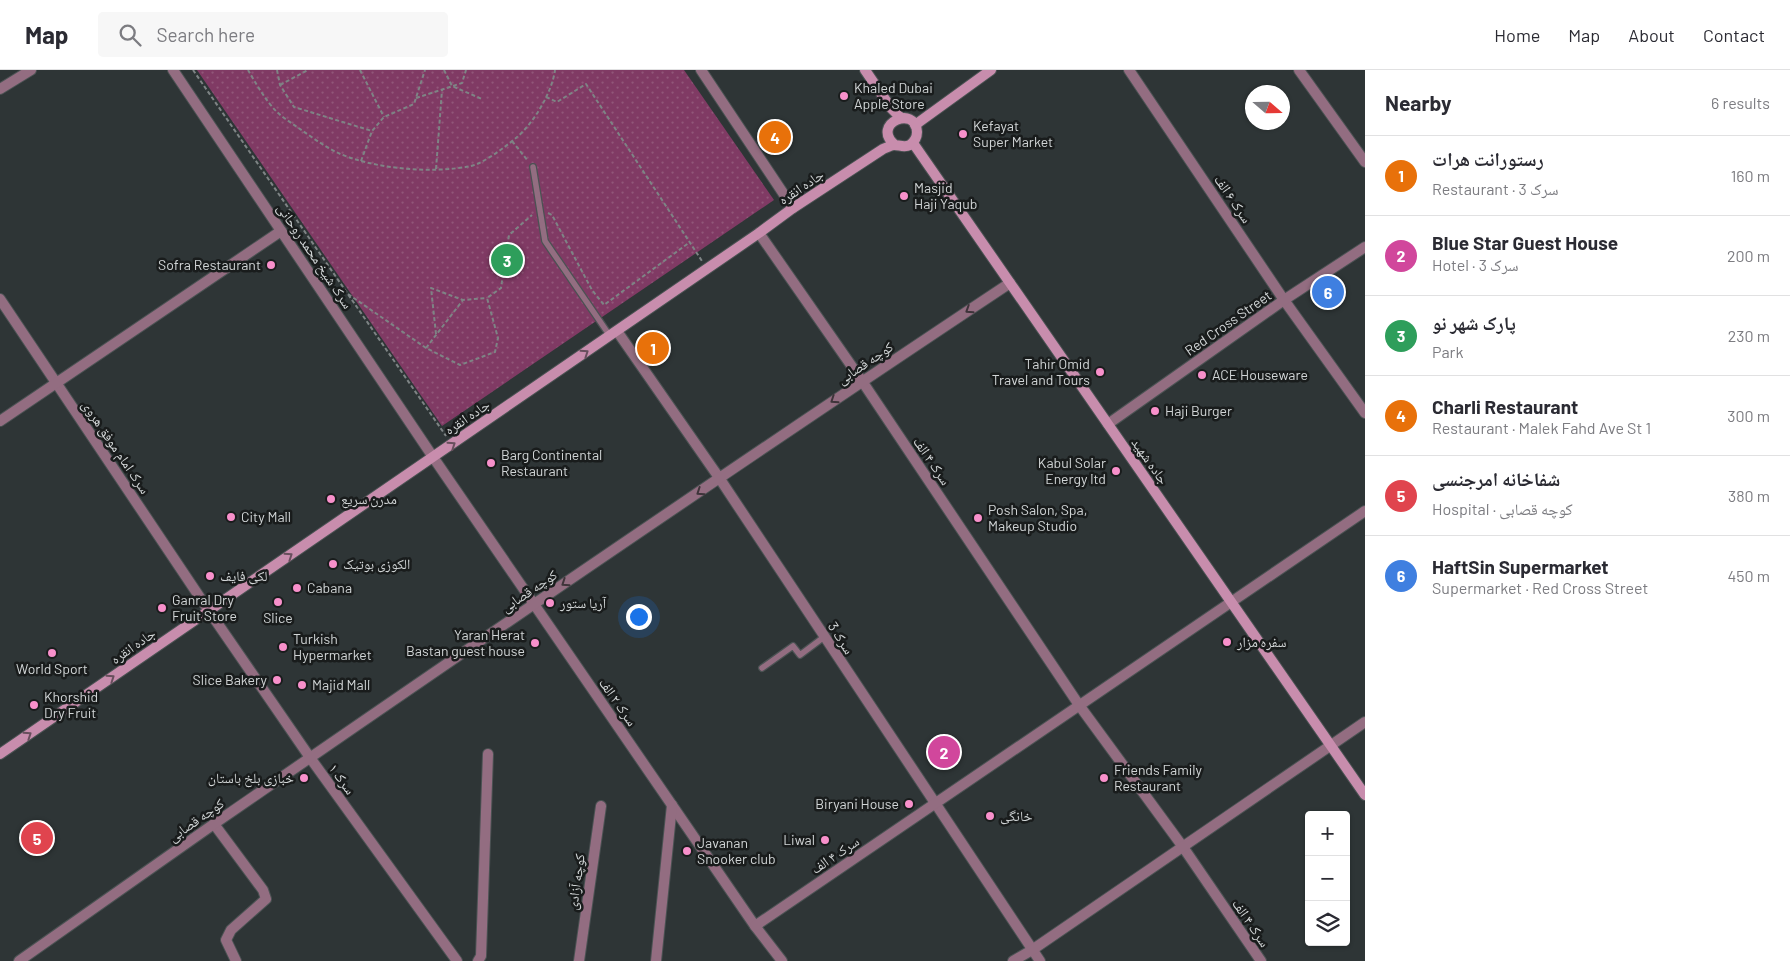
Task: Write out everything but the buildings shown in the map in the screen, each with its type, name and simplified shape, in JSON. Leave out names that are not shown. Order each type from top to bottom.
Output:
[{"type":"main road","points":[[865,70],[891,108],[901,118]]},
{"type":"main road","points":[[915,125],[991,70]]},
{"type":"main road","points":[[901,118],[909,119],[915,125],[917,134],[913,143],[904,147],[895,145],[889,138],[888,129],[893,121],[901,118]]},
{"type":"main road","name":"جاده شهید","points":[[913,143],[1365,795]]},
{"type":"main road","name":"جاده انقره","points":[[0,754],[793,208],[883,149],[895,145]]},
{"type":"street","points":[[0,90],[31,70]]},
{"type":"street","name":"سرک شیخ محمد روحانی","points":[[173,70],[433,457]]},
{"type":"street","points":[[701,70],[793,208]]},
{"type":"street","name":"سرک ۶ الف","points":[[1129,70],[1284,300],[1365,412]]},
{"type":"street","points":[[1299,70],[1365,162]]},
{"type":"street","points":[[0,421],[55,382],[281,231]]},
{"type":"street","name":"سرک ۴ الف","points":[[759,233],[862,381],[1080,705],[1183,847],[1261,961]]},
{"type":"street","name":"Red Cross Street","points":[[1108,424],[1284,300],[1365,247]]},
{"type":"street","name":"کوچه قصابی","points":[[19,961],[214,824],[534,604],[1010,283]]},
{"type":"street","name":"سرک امام موفق هروی","points":[[0,299],[209,611]]},
{"type":"street","name":"سرک 3","points":[[613,333],[720,479],[1040,961]]},
{"type":"street","name":"سرک ۲ الف","points":[[433,457],[755,926],[782,961]]},
{"type":"street","name":"سرک ۴ الف","points":[[755,926],[1365,512]]},
{"type":"street","name":"سرک ۱","points":[[209,611],[311,758],[457,961]]},
{"type":"street","points":[[1013,961],[1032,950],[1365,722]]},
{"type":"street","points":[[478,961],[481,956],[488,754]]},
{"type":"street","points":[[656,961],[672,805]]},
{"type":"street","name":"کوچه آزادی","points":[[578,961],[600,806]]},
{"type":"street","points":[[214,824],[263,890],[266,899],[231,930],[226,940],[236,961]]},
{"type":"lane","points":[[533,167],[545,241],[613,333]]},
{"type":"lane","points":[[762,668],[793,646],[800,655],[824,637]]},
{"type":"path","points":[[193,70],[452,444]]},
{"type":"path","points":[[248,70],[275,111],[336,152],[361,161],[399,168],[436,169],[472,166],[526,130],[539,111],[554,77],[555,70]]},
{"type":"path","points":[[277,70],[280,85],[294,106],[372,131]]},
{"type":"path","points":[[280,85],[308,70]]},
{"type":"path","points":[[360,70],[384,117]]},
{"type":"path","points":[[361,161],[372,131],[384,117],[414,104],[426,70]]},
{"type":"path","points":[[444,70],[452,86],[482,99]]},
{"type":"path","points":[[416,98],[462,83],[466,70]]},
{"type":"path","points":[[545,97],[557,102],[586,84],[707,269]]},
{"type":"path","points":[[436,169],[442,90]]},
{"type":"path","points":[[512,141],[533,167]]},
{"type":"path","points":[[436,335],[431,288],[463,300],[487,298],[501,288],[509,235],[540,208],[552,215],[592,290],[604,305],[690,242]]},
{"type":"path","points":[[348,294],[426,348],[460,365],[495,352],[498,338],[487,298]]},
{"type":"path","points":[[426,348],[463,300]]},
{"type":"shaded area","points":[[197,70],[684,70],[774,200],[442,426]]},
{"type":"place","name":"Khaled Dubai Apple Store","points":[[844,96]]},
{"type":"place","name":"Kefayat Super Market","points":[[963,134]]},
{"type":"place","name":"Charli Restaurant","points":[[775,137]]},
{"type":"place","name":"Masjid Haji Yaqub","points":[[904,196]]},
{"type":"place","name":"پارک شهر نو","points":[[507,260]]},
{"type":"place","name":"Sofra Restaurant","points":[[271,265]]},
{"type":"place","name":"HaftSin Supermarket","points":[[1328,292]]},
{"type":"place","name":"رستورانت هرات","points":[[653,348]]},
{"type":"place","name":"Tahir Omid Travel and Tours","points":[[1100,372]]},
{"type":"place","name":"ACE Houseware","points":[[1202,375]]},
{"type":"place","name":"Haji Burger","points":[[1155,411]]},
{"type":"place","name":"Barg Continental Restaurant","points":[[491,463]]},
{"type":"place","name":"Kabul Solar Energy ltd","points":[[1116,471]]},
{"type":"place","name":"مدرن سریع","points":[[331,499]]},
{"type":"place","name":"City Mall","points":[[231,517]]},
{"type":"place","name":"Posh Salon, Spa, Makeup Studio","points":[[978,518]]},
{"type":"place","name":"الکوزی بوتیک","points":[[333,564]]},
{"type":"place","name":"لکی فایف","points":[[210,576]]},
{"type":"place","name":"Cabana","points":[[297,588]]},
{"type":"place","name":"Slice","points":[[278,602]]},
{"type":"place","name":"آریا ستور","points":[[550,603]]},
{"type":"place","name":"Ganral Dry Fruit Store","points":[[162,608]]},
{"type":"place","name":"سفره مزار","points":[[1227,642]]},
{"type":"place","name":"Yaran Herat Bastan guest house","points":[[535,643]]},
{"type":"place","name":"Turkish Hypermarket","points":[[283,647]]},
{"type":"place","name":"World Sport","points":[[52,653]]},
{"type":"place","name":"Slice Bakery","points":[[277,680]]},
{"type":"place","name":"Majid Mall","points":[[302,685]]},
{"type":"place","name":"Khorshid Dry Fruit","points":[[34,705]]},
{"type":"place","name":"Blue Star Guest House","points":[[944,752]]},
{"type":"place","name":"خبازی بلخ باستان","points":[[304,778]]},
{"type":"place","name":"Friends Family Restaurant","points":[[1104,778]]},
{"type":"place","name":"Biryani House","points":[[909,804]]},
{"type":"place","name":"خانگی","points":[[990,816]]},
{"type":"place","name":"شفاخانه امرجنسی","points":[[37,838]]},
{"type":"place","name":"Liwal","points":[[825,840]]},
{"type":"place","name":"Javanan Snooker club","points":[[687,851]]}]
